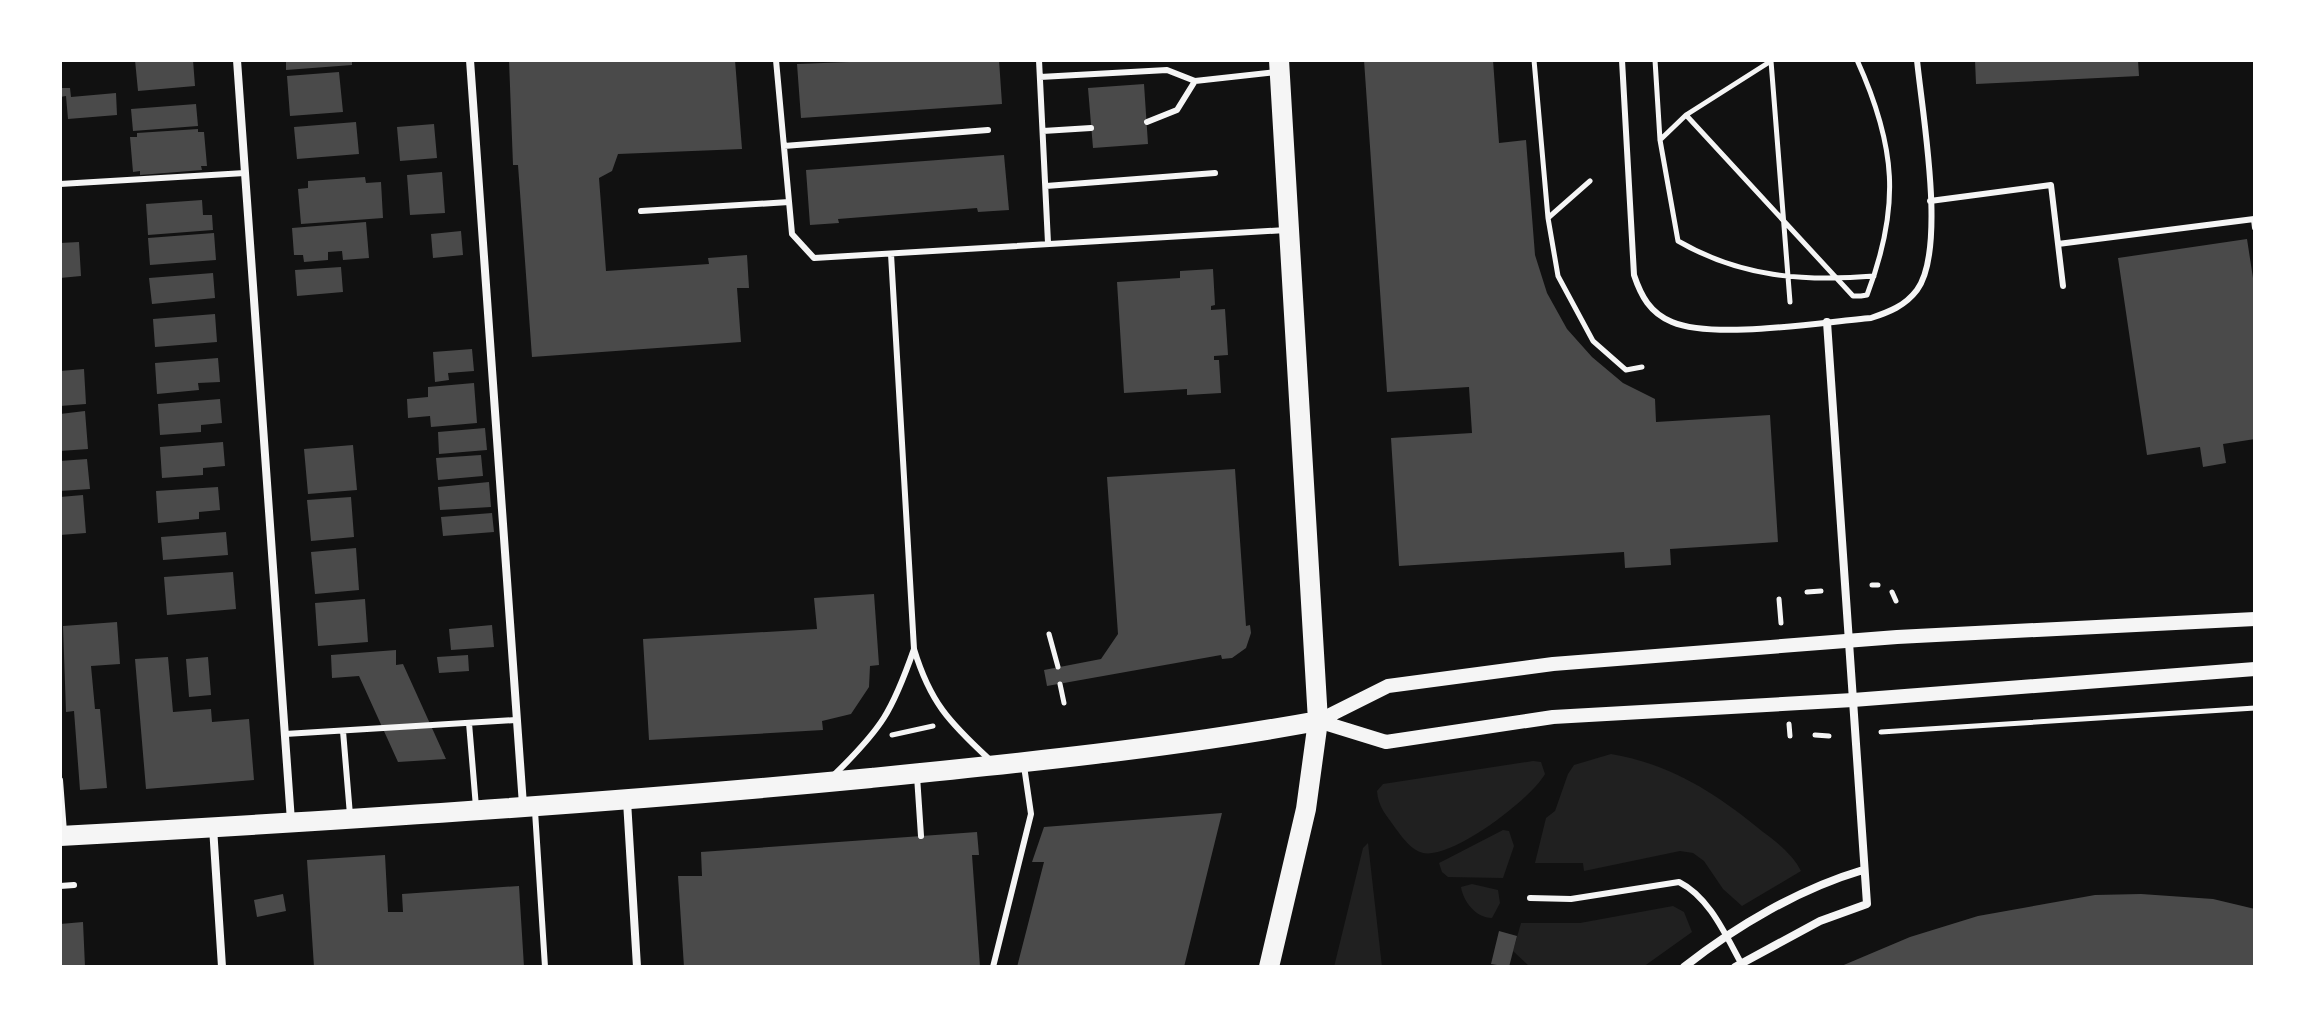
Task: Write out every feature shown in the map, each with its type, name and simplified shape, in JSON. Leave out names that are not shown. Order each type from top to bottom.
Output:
[{"type":"main road","points":[[1269,967],[1306,809],[1318,721],[1279,66]]},
{"type":"main road","points":[[62,836],[627,801],[1024,763],[1233,737],[1318,721]]},
{"type":"street","points":[[237,60],[291,821]]},
{"type":"street","points":[[470,60],[516,720],[529,806]]},
{"type":"street","points":[[1738,965],[1820,921],[1867,904],[1827,322]]},
{"type":"street","points":[[1318,721],[1388,686],[1553,664],[1849,640],[2255,619]]},
{"type":"street","points":[[1318,721],[1386,742],[1553,717],[1853,700],[2255,669]]},
{"type":"street","points":[[627,801],[637,967]]},
{"type":"street","points":[[213,827],[222,967]]},
{"type":"street","points":[[1684,967],[1727,938],[1817,886],[1863,870]]},
{"type":"lane","points":[[776,60],[792,234],[814,258],[1290,230]]},
{"type":"lane","points":[[1039,60],[1048,243]]},
{"type":"lane","points":[[1622,60],[1634,275],[1640,295],[1653,310],[1671,321],[1692,327],[1871,318],[1892,312],[1913,294],[1931,253],[1930,201],[1917,60]]},
{"type":"lane","points":[[1040,77],[1167,70],[1195,81],[1279,66]]},
{"type":"lane","points":[[1147,122],[1177,110],[1195,81]]},
{"type":"lane","points":[[1043,131],[1091,128]]},
{"type":"lane","points":[[784,146],[988,130]]},
{"type":"lane","points":[[60,184],[245,173]]},
{"type":"lane","points":[[1046,186],[1215,173]]},
{"type":"lane","points":[[1930,201],[2051,185],[2063,286]]},
{"type":"lane","points":[[641,211],[789,202]]},
{"type":"lane","points":[[2058,244],[2254,219],[2255,228]]},
{"type":"lane","points":[[891,254],[914,649],[924,684],[936,706],[995,765]]},
{"type":"lane","points":[[827,782],[883,725],[897,698],[914,649]]},
{"type":"lane","points":[[285,734],[516,720]]},
{"type":"lane","points":[[469,723],[476,810]]},
{"type":"lane","points":[[343,731],[350,817]]},
{"type":"lane","points":[[993,967],[1031,814],[1024,763]]},
{"type":"lane","points":[[916,773],[921,836]]},
{"type":"lane","points":[[60,780],[62,836]]},
{"type":"lane","points":[[529,806],[545,967]]},
{"type":"lane","points":[[1530,898],[1571,899],[1679,882],[1691,888],[1706,904],[1727,938],[1738,965]]},
{"type":"lane","points":[[60,886],[74,885]]},
{"type":"path","points":[[1534,60],[1548,218],[1558,276],[1593,341],[1626,370],[1642,367]]},
{"type":"path","points":[[1655,60],[1660,140],[1678,241],[1730,265],[1788,279],[1874,276]]},
{"type":"path","points":[[1686,115],[1853,296],[1861,298],[1867,295],[1874,276],[1891,209],[1889,148],[1872,93],[1857,60]]},
{"type":"path","points":[[1660,140],[1686,115],[1771,61],[1790,302]]},
{"type":"path","points":[[1548,218],[1590,181]]},
{"type":"path","points":[[1807,592],[1821,591]]},
{"type":"path","points":[[1892,592],[1896,601]]},
{"type":"path","points":[[1779,599],[1781,623]]},
{"type":"path","points":[[1049,634],[1058,667]]},
{"type":"path","points":[[1060,684],[1064,703]]},
{"type":"path","points":[[1881,732],[2255,708]]},
{"type":"path","points":[[1900,717],[1901,729]]},
{"type":"path","points":[[1789,724],[1790,736]]},
{"type":"path","points":[[886,737],[934,726]]},
{"type":"path","points":[[1815,735],[1829,736]]},
{"type":"shaded area","points":[[1611,754],[1654,765],[1711,793],[1779,845],[1801,871],[1742,906],[1723,889],[1704,861],[1693,853],[1680,851],[1584,871],[1583,863],[1535,863],[1546,818],[1555,811],[1574,765]]},
{"type":"shaded area","points":[[1541,762],[1545,774],[1524,798],[1471,837],[1436,852],[1423,853],[1408,843],[1386,815],[1378,797],[1377,791],[1383,784]]},
{"type":"shaded area","points":[[1503,830],[1509,831],[1514,846],[1503,878],[1448,877],[1442,872],[1439,863]]},
{"type":"shaded area","points":[[1368,843],[1382,967],[1334,967],[1363,848]]},
{"type":"shaded area","points":[[1472,884],[1498,890],[1500,903],[1492,918],[1476,912],[1464,898],[1461,887]]},
{"type":"shaded area","points":[[1673,906],[1684,912],[1692,932],[1643,967],[1530,967],[1513,951],[1521,923],[1580,923]]},
{"type":"building","points":[[135,60],[193,60],[195,86],[138,91]]},
{"type":"building","points":[[286,60],[352,60],[352,65],[286,70]]},
{"type":"building","points":[[509,60],[735,60],[742,149],[618,154],[612,171],[599,178],[606,271],[709,264],[708,258],[747,255],[749,288],[737,288],[741,342],[532,357],[518,165],[513,165]]},
{"type":"building","points":[[999,60],[1002,104],[801,118],[797,64]]},
{"type":"building","points":[[1364,60],[1493,60],[1499,143],[1526,140],[1535,255],[1547,293],[1567,329],[1592,357],[1623,383],[1655,399],[1656,422],[1770,415],[1778,542],[1670,549],[1671,565],[1625,568],[1624,552],[1399,566],[1391,438],[1472,433],[1469,387],[1387,392]]},
{"type":"building","points":[[1975,60],[2138,60],[2139,76],[1976,84]]},
{"type":"building","points":[[339,72],[343,112],[290,116],[287,76]]},
{"type":"building","points":[[1144,84],[1148,144],[1093,148],[1088,88]]},
{"type":"building","points":[[60,88],[70,88],[71,97],[116,93],[117,115],[68,119],[66,96],[60,97]]},
{"type":"building","points":[[196,104],[198,126],[133,131],[131,109]]},
{"type":"building","points":[[356,122],[359,154],[297,159],[294,127]]},
{"type":"building","points":[[434,124],[437,158],[400,161],[397,127]]},
{"type":"building","points":[[198,129],[198,132],[204,132],[207,166],[201,166],[202,170],[140,175],[140,171],[133,172],[130,137],[137,137],[137,133]]},
{"type":"building","points":[[1004,155],[1009,210],[978,212],[977,208],[838,219],[839,223],[810,225],[806,170]]},
{"type":"building","points":[[442,172],[445,213],[410,215],[407,175]]},
{"type":"building","points":[[365,177],[366,183],[381,182],[383,218],[301,224],[298,189],[308,188],[308,181]]},
{"type":"building","points":[[202,200],[203,215],[212,215],[213,230],[148,235],[146,204]]},
{"type":"building","points":[[366,222],[369,258],[343,260],[342,251],[328,252],[328,260],[304,262],[303,255],[294,255],[292,228]]},
{"type":"building","points":[[461,231],[463,255],[433,258],[431,234]]},
{"type":"building","points":[[214,233],[216,260],[150,265],[148,238]]},
{"type":"building","points":[[2247,239],[2255,291],[2255,439],[2223,444],[2226,463],[2203,467],[2200,447],[2147,455],[2118,258]]},
{"type":"building","points":[[79,242],[81,276],[60,278],[60,243]]},
{"type":"building","points":[[341,267],[343,292],[297,296],[295,270]]},
{"type":"building","points":[[1213,269],[1215,305],[1211,306],[1211,310],[1225,309],[1228,355],[1214,356],[1214,360],[1219,360],[1221,393],[1187,395],[1187,389],[1124,393],[1117,282],[1180,278],[1180,271]]},
{"type":"building","points":[[213,273],[215,298],[152,304],[149,278]]},
{"type":"building","points":[[215,314],[217,342],[155,347],[153,319]]},
{"type":"building","points":[[472,349],[474,371],[448,373],[449,380],[435,382],[433,352]]},
{"type":"building","points":[[218,358],[220,382],[198,383],[199,390],[157,394],[155,363]]},
{"type":"building","points":[[84,369],[86,404],[60,406],[60,371]]},
{"type":"building","points":[[474,383],[477,423],[431,427],[430,416],[408,418],[407,399],[428,397],[428,387]]},
{"type":"building","points":[[220,399],[222,423],[201,425],[201,432],[160,435],[158,404]]},
{"type":"building","points":[[85,411],[88,449],[60,451],[60,414]]},
{"type":"building","points":[[485,428],[487,450],[439,454],[438,432]]},
{"type":"building","points":[[223,442],[225,466],[203,468],[203,475],[162,478],[160,447]]},
{"type":"building","points":[[353,445],[357,490],[308,494],[304,449]]},
{"type":"building","points":[[481,455],[483,476],[438,480],[436,458]]},
{"type":"building","points":[[87,459],[90,489],[60,491],[60,461]]},
{"type":"building","points":[[1235,469],[1246,626],[1250,625],[1251,633],[1246,648],[1232,658],[1222,659],[1221,655],[1047,686],[1044,670],[1101,659],[1118,634],[1107,477]]},
{"type":"building","points":[[489,482],[491,507],[440,510],[438,487]]},
{"type":"building","points":[[218,487],[220,510],[199,512],[199,519],[158,523],[156,491]]},
{"type":"building","points":[[83,495],[86,533],[60,535],[60,497]]},
{"type":"building","points":[[351,497],[354,537],[311,541],[307,500]]},
{"type":"building","points":[[492,513],[494,532],[443,536],[441,517]]},
{"type":"building","points":[[226,532],[228,555],[163,560],[161,537]]},
{"type":"building","points":[[356,548],[359,590],[315,594],[311,552]]},
{"type":"building","points":[[233,572],[236,609],[167,615],[164,577]]},
{"type":"building","points":[[874,594],[879,665],[870,666],[869,687],[851,714],[822,721],[823,730],[649,740],[643,639],[817,629],[814,598]]},
{"type":"building","points":[[365,599],[368,642],[318,646],[315,603]]},
{"type":"building","points":[[117,622],[120,664],[91,666],[95,709],[100,709],[107,788],[80,790],[74,711],[66,712],[63,626]]},
{"type":"building","points":[[492,625],[494,647],[451,650],[449,629]]},
{"type":"building","points":[[396,650],[396,665],[403,664],[446,759],[398,762],[359,676],[332,678],[331,655]]},
{"type":"building","points":[[468,655],[469,671],[439,673],[437,657]]},
{"type":"building","points":[[168,657],[173,712],[211,709],[212,722],[249,719],[254,780],[146,789],[135,659]]},
{"type":"building","points":[[208,657],[211,695],[189,697],[186,659]]},
{"type":"building","points":[[1222,813],[1184,967],[1017,967],[1044,862],[1032,862],[1044,827]]},
{"type":"building","points":[[977,832],[979,855],[972,855],[980,967],[684,967],[678,876],[702,876],[701,852]]},
{"type":"building","points":[[385,855],[388,912],[403,912],[402,894],[519,886],[524,967],[314,967],[307,860]]},
{"type":"building","points":[[283,894],[286,911],[257,917],[254,900]]},
{"type":"building","points":[[2141,894],[2213,899],[2255,909],[2255,967],[1839,967],[1910,937],[1978,916],[2095,895]]},
{"type":"building","points":[[83,922],[85,967],[60,967],[60,924]]},
{"type":"building","points":[[1499,931],[1517,936],[1509,967],[1491,964]]}]
